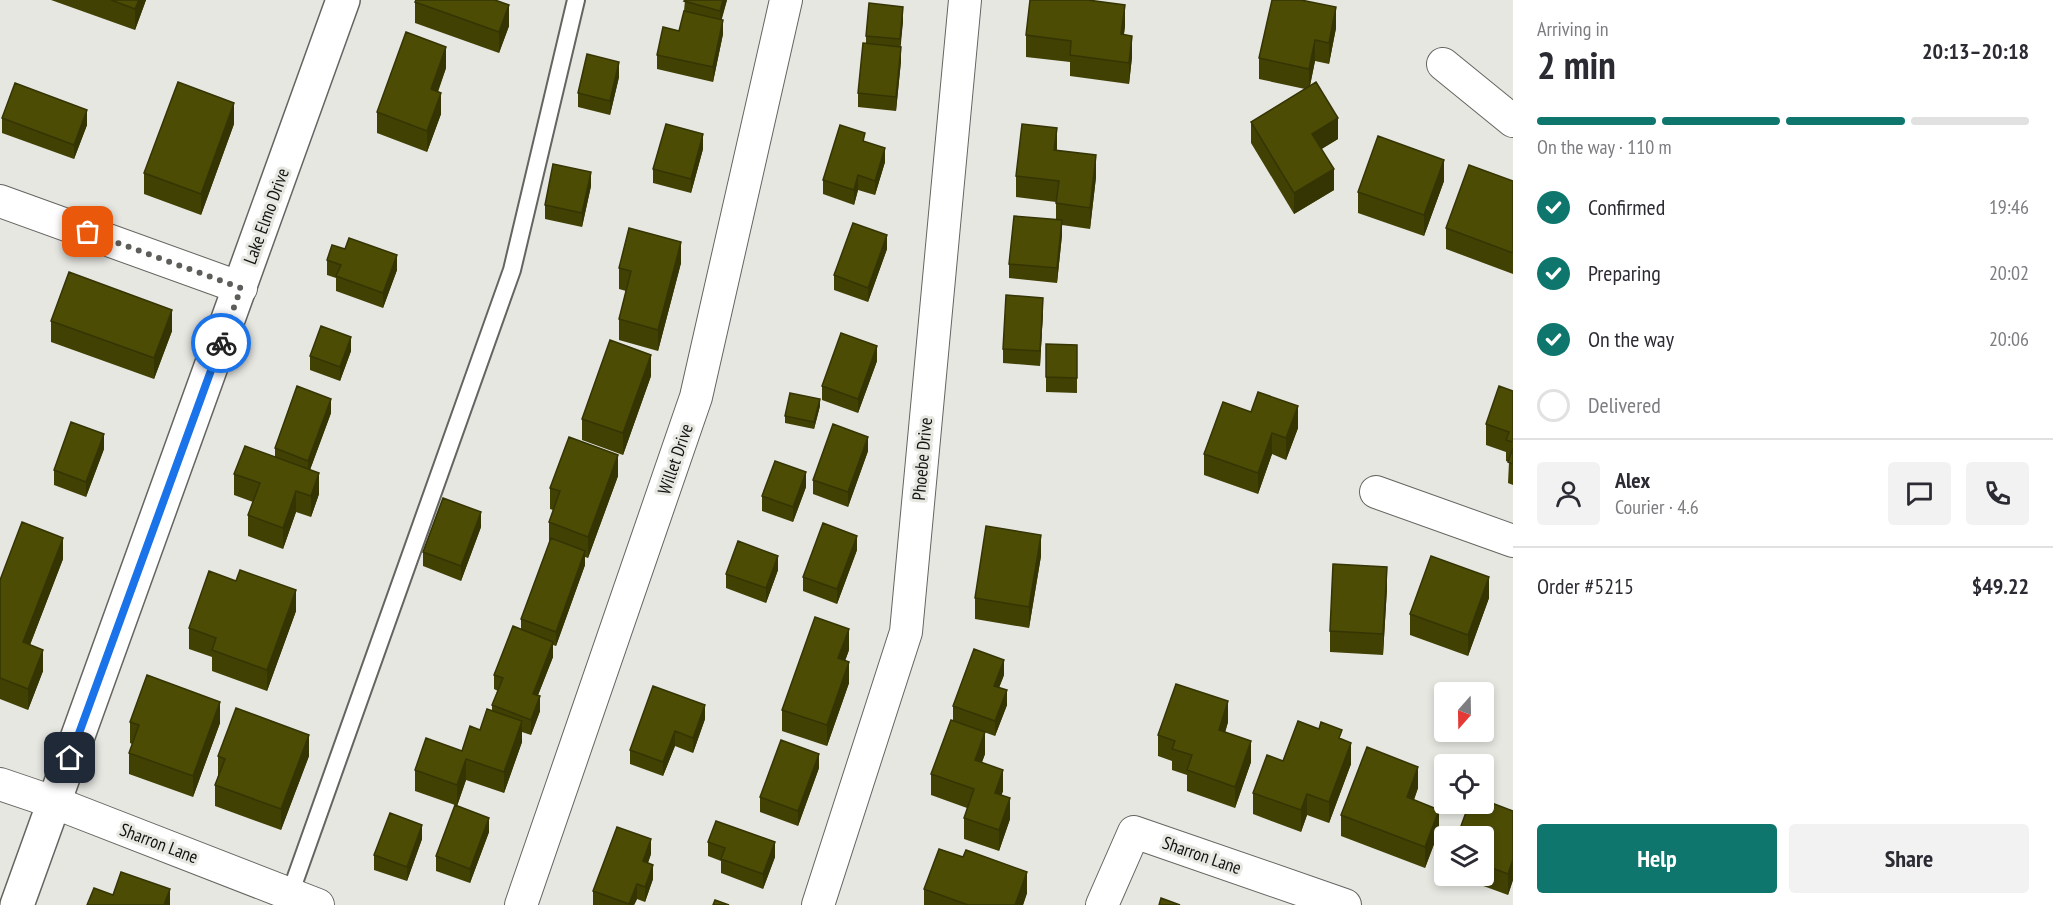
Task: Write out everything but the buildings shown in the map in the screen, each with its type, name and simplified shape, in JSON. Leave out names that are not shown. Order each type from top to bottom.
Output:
[{"type":"street","name":"Lake Elmo Drive","points":[[17,905],[343,0]]},
{"type":"street","name":"Willet Drive","points":[[521,905],[696,397],[786,0]]},
{"type":"street","name":"Phoebe Drive","points":[[818,905],[906,632],[965,0]]},
{"type":"street","points":[[1443,64],[1513,121]]},
{"type":"street","points":[[0,201],[241,288]]},
{"type":"street","points":[[1376,492],[1513,541]]},
{"type":"street","name":"Sharron Lane","points":[[0,784],[53,802],[304,900]]},
{"type":"street","name":"Sharron Lane","points":[[1102,905],[1134,832],[1345,905]]},
{"type":"lane","points":[[304,900],[512,270],[576,0]]},
{"type":"way so far","points":[[88,232],[241,288],[221,343]]},
{"type":"route","points":[[70,758],[221,343]]}]
